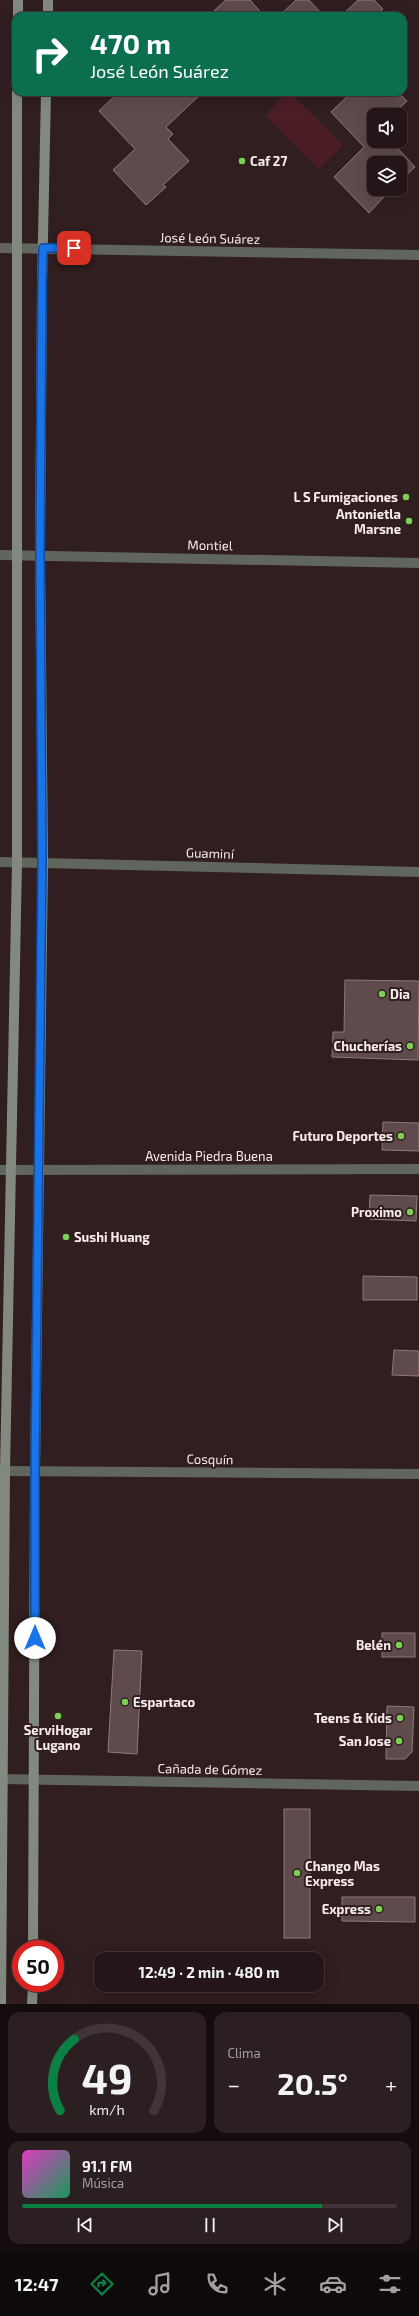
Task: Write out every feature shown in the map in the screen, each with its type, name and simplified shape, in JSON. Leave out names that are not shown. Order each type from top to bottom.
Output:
[{"type":"main road","points":[[18,0],[18,12]]},
{"type":"main road","points":[[48,0],[48,12]]},
{"type":"main road","points":[[1,2004],[3,1471],[12,1170],[17,862],[16,555],[18,96]]},
{"type":"main road","points":[[33,1940],[35,1780],[35,1470],[42,862],[40,554],[46,96]]},
{"type":"main road","points":[[32,1992],[32,2004]]},
{"type":"street","name":"José León Suárez","points":[[0,248],[419,255]]},
{"type":"street","name":"Montiel","points":[[0,555],[40,554],[419,562]]},
{"type":"street","name":"Guaminí","points":[[0,862],[419,872]]},
{"type":"street","name":"Avenida Piedra Buena","points":[[0,1170],[419,1169]]},
{"type":"street","name":"Cosquín","points":[[3,1471],[35,1470],[419,1474]]},
{"type":"street","name":"Cañada de Gómez","points":[[1,1779],[419,1786]]},
{"type":"shaded area","points":[[284,96],[294,96],[343,145],[319,169],[265,115]]},
{"type":"building","points":[[226,0],[250,0],[260,12],[212,12]]},
{"type":"building","points":[[296,0],[309,0],[320,12],[283,12]]},
{"type":"building","points":[[358,0],[374,0],[383,9],[380,12],[345,12]]},
{"type":"building","points":[[115,96],[199,96],[166,127],[173,134],[168,139],[189,161],[163,185],[166,187],[146,205],[113,170],[135,149],[99,111]]},
{"type":"building","points":[[348,96],[402,96],[407,101],[400,108],[367,108],[367,148],[397,148],[405,156],[367,156],[367,196],[385,196],[369,213],[334,177],[364,147],[331,112]]},
{"type":"building","points":[[407,158],[415,167],[407,174]]},
{"type":"building","points":[[345,980],[419,981],[418,1060],[332,1057],[333,1032],[344,1032]]},
{"type":"building","name":"Futuro Deportes","points":[[383,1122],[419,1123],[419,1151],[382,1150]]},
{"type":"building","points":[[370,1195],[417,1196],[416,1221],[369,1219]]},
{"type":"building","points":[[363,1276],[417,1277],[417,1300],[363,1300]]},
{"type":"building","points":[[394,1350],[419,1351],[419,1376],[392,1375]]},
{"type":"building","name":"Belén","points":[[382,1633],[415,1633],[415,1657],[382,1657]]},
{"type":"building","name":"Espartaco","points":[[114,1650],[142,1651],[137,1754],[108,1752]]},
{"type":"building","points":[[387,1706],[414,1707],[412,1752],[405,1759],[386,1759]]},
{"type":"building","name":"Chango Mas Express","points":[[284,1809],[310,1809],[310,1938],[284,1938]]},
{"type":"building","name":"Express","points":[[342,1897],[415,1897],[415,1922],[342,1921]]},
{"type":"place","name":"Caf 27","points":[[242,161]]},
{"type":"place","name":"L S Fumigaciones","points":[[406,497]]},
{"type":"place","name":"Antonietla Marsne","points":[[409,521]]},
{"type":"place","name":"Dia","points":[[382,994]]},
{"type":"place","name":"Chucherías","points":[[410,1046]]},
{"type":"place","name":"Futuro Deportes","points":[[401,1136]]},
{"type":"place","name":"Proximo","points":[[410,1212]]},
{"type":"place","name":"Sushi Huang","points":[[66,1237]]},
{"type":"place","name":"Belén","points":[[399,1645]]},
{"type":"place","name":"Espartaco","points":[[125,1702]]},
{"type":"place","name":"ServiHogar Lugano","points":[[58,1716]]},
{"type":"place","name":"Teens & Kids","points":[[400,1718]]},
{"type":"place","name":"San Jose","points":[[399,1741]]},
{"type":"place","name":"Chango Mas Express","points":[[297,1873]]},
{"type":"place","name":"Express","points":[[379,1909]]},
{"type":"route","points":[[35,1638],[35,1470],[40,1154],[42,862],[40,554],[43,248],[74,248]]}]
